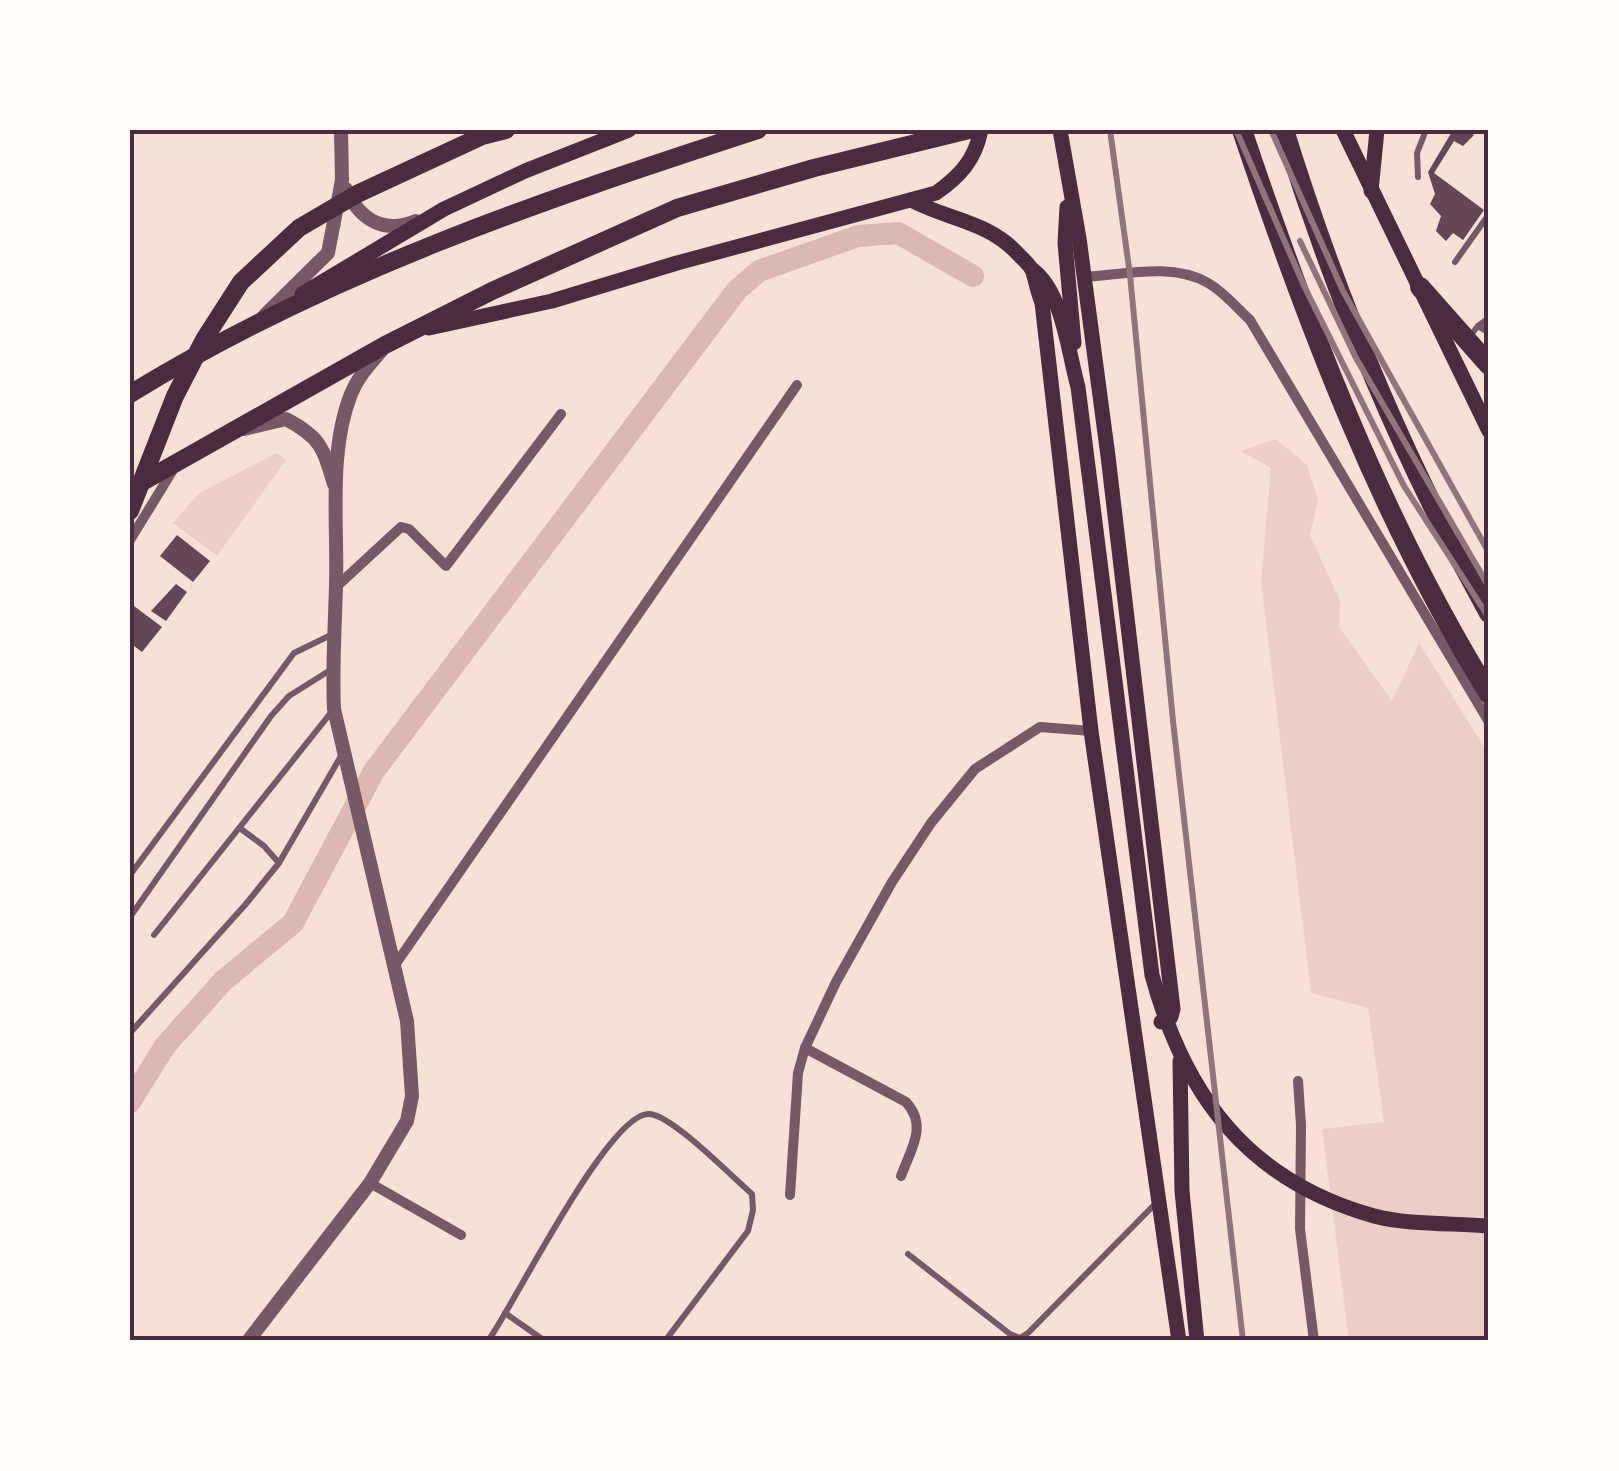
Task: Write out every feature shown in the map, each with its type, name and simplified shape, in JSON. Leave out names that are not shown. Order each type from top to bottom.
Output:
[{"type":"highway","points":[[1242,130],[1338,396],[1430,587],[1489,694]]},
{"type":"highway","points":[[1284,130],[1360,348],[1404,449],[1489,613]]},
{"type":"highway","points":[[1420,287],[1472,333],[1489,365]]},
{"type":"main road","points":[[130,510],[175,396],[241,282],[299,228],[357,194],[482,136],[506,130]]},
{"type":"main road","points":[[130,394],[444,209],[629,130]]},
{"type":"main road","points":[[260,320],[482,224],[758,130]]},
{"type":"main road","points":[[130,489],[386,345],[492,291],[677,208],[814,168],[969,130]]},
{"type":"main road","points":[[413,332],[552,301],[936,193],[957,178],[972,158],[980,130]]},
{"type":"main road","points":[[1060,130],[1079,238],[1110,476],[1173,1009],[1171,1017],[1146,1027],[1137,1046]]},
{"type":"main road","points":[[1343,130],[1489,431]]},
{"type":"main road","points":[[1370,191],[1377,130]]},
{"type":"main road","points":[[1068,191],[1064,243],[1086,464],[1152,975],[1184,1067],[1214,1113],[1283,1177],[1377,1217],[1489,1226]]},
{"type":"main road","points":[[912,200],[933,212],[960,217],[986,228],[1014,248],[1042,277],[1078,387]]},
{"type":"main road","points":[[1032,270],[1048,332],[1092,731],[1178,1341]]},
{"type":"main road","points":[[1159,1023],[1172,1028],[1180,1040],[1182,1191],[1197,1341]]},
{"type":"street","points":[[260,320],[328,253],[342,180],[341,130]]},
{"type":"street","points":[[342,180],[364,215],[382,227],[402,227],[444,209]]},
{"type":"street","points":[[1084,278],[1164,270],[1207,282],[1250,320],[1489,722]]},
{"type":"street","points":[[248,1341],[370,1183],[407,1121],[412,1096],[407,1020],[334,709],[332,668],[336,494],[343,428],[360,375],[386,345]]},
{"type":"street","points":[[395,965],[797,384]]},
{"type":"street","points":[[336,587],[401,527],[409,529],[446,566],[561,414]]},
{"type":"street","points":[[224,434],[286,419],[298,425],[323,448],[336,494]]},
{"type":"street","points":[[130,540],[179,460]]},
{"type":"street","points":[[790,1195],[798,1072],[804,1048],[892,882],[931,823],[975,769],[1040,727],[1092,731]]},
{"type":"street","points":[[804,1048],[906,1102],[914,1111],[919,1126],[901,1176]]},
{"type":"street","points":[[1298,1081],[1300,1229],[1314,1341]]},
{"type":"street","points":[[370,1183],[461,1235]]},
{"type":"lane","points":[[1418,177],[1416,153],[1426,130]]},
{"type":"lane","points":[[1455,262],[1489,214]]},
{"type":"lane","points":[[1472,333],[1489,318]]},
{"type":"lane","points":[[1472,333],[1489,333]]},
{"type":"lane","points":[[130,876],[294,653],[334,634]]},
{"type":"lane","points":[[130,917],[272,716],[289,696],[332,668]]},
{"type":"lane","points":[[154,935],[334,709]]},
{"type":"lane","points":[[130,1033],[279,863],[346,758]]},
{"type":"lane","points":[[241,829],[279,863]]},
{"type":"lane","points":[[488,1341],[542,1246],[597,1163],[636,1117],[650,1114],[670,1123],[752,1194],[753,1210],[748,1231],[664,1341]]},
{"type":"lane","points":[[908,1254],[1020,1338],[1159,1200]]},
{"type":"lane","points":[[505,1314],[545,1341]]},
{"type":"shaded area","points":[[1276,439],[1307,465],[1318,500],[1310,535],[1340,601],[1339,627],[1392,701],[1419,643],[1489,755],[1489,1341],[1349,1341],[1322,1129],[1384,1122],[1368,1008],[1311,993],[1261,582],[1271,468],[1241,451]]},
{"type":"shaded area","points":[[277,453],[286,460],[217,556],[173,523],[199,493]]},
{"type":"building","points":[[1453,130],[1467,130],[1474,135],[1463,146],[1454,141],[1434,173],[1484,210],[1463,240],[1453,233],[1446,241],[1436,231],[1441,216],[1430,204],[1435,194],[1428,172]]},
{"type":"building","points":[[177,535],[210,561],[193,582],[160,556]]},
{"type":"building","points":[[176,584],[187,592],[166,621],[151,611]]},
{"type":"building","points":[[130,603],[162,627],[142,652],[130,643]]},
{"type":"waterway","points":[[130,1102],[165,1046],[223,981],[293,923],[374,771],[737,290],[759,271],[858,236],[898,233],[973,276]]},
{"type":"railway","points":[[1110,130],[1130,275],[1173,721],[1243,1341]]},
{"type":"railway","points":[[1236,130],[1305,288],[1404,486],[1489,618]]},
{"type":"railway","points":[[1271,130],[1343,291],[1489,553]]},
{"type":"railway","points":[[1300,241],[1356,358],[1489,587]]}]
